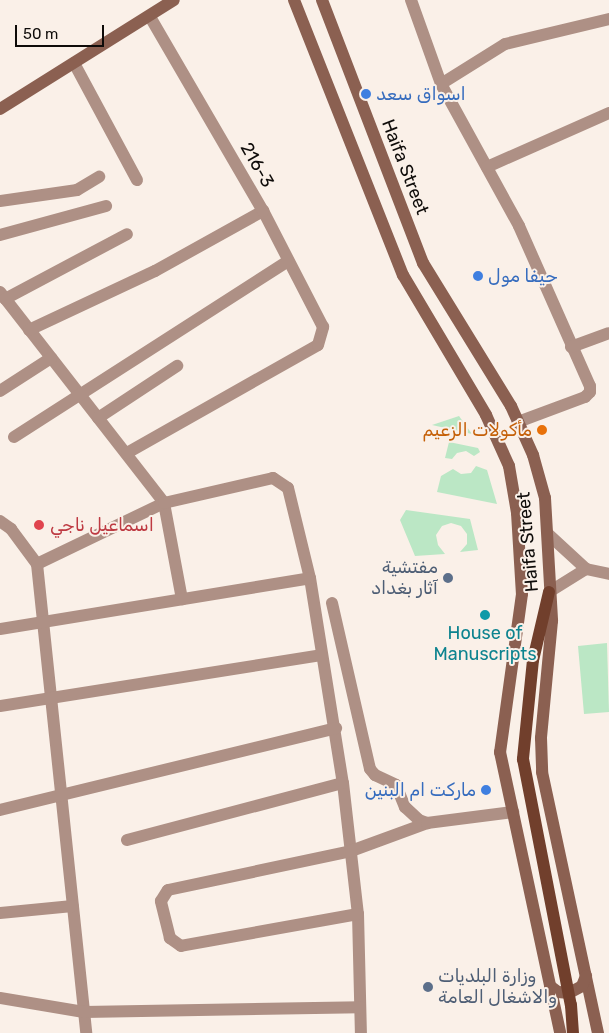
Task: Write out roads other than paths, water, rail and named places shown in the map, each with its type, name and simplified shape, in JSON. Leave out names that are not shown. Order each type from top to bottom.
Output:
[{"type":"main road","points":[[0,109],[150,17],[174,0]]},
{"type":"main road","name":"Haifa Street","points":[[294,0],[403,275],[486,415],[509,466],[517,513],[522,594],[500,752],[560,1033]]},
{"type":"main road","name":"Haifa Street","points":[[322,0],[423,263],[518,422],[534,455],[543,490],[548,534],[552,621],[541,738],[542,772],[598,1033]]},
{"type":"main road","points":[[550,592],[533,660],[523,735],[524,777],[571,1005],[573,1033]]},
{"type":"main road","points":[[550,986],[558,992],[569,993],[582,986],[586,976]]},
{"type":"street","points":[[412,0],[441,84],[519,226],[590,392],[518,422]]},
{"type":"street","name":"216-3","points":[[127,454],[318,345],[323,327],[263,211],[150,17]]},
{"type":"street","points":[[441,84],[505,44],[609,19]]},
{"type":"street","points":[[74,63],[137,180]]},
{"type":"street","points":[[487,167],[609,112]]},
{"type":"street","points":[[0,201],[77,190],[99,177]]},
{"type":"street","points":[[0,235],[106,206]]},
{"type":"street","points":[[29,330],[155,271],[263,211]]},
{"type":"street","points":[[127,234],[3,295],[77,394],[164,502],[182,599]]},
{"type":"street","points":[[14,437],[77,394],[288,260]]},
{"type":"street","points":[[571,347],[609,333]]},
{"type":"street","points":[[0,391],[51,358]]},
{"type":"street","points":[[98,418],[177,366]]},
{"type":"street","points":[[36,564],[164,502],[274,478],[288,488],[310,578],[321,655],[336,728],[358,914],[361,1033]]},
{"type":"street","points":[[0,521],[11,529],[36,564],[86,1033]]},
{"type":"street","points":[[548,534],[586,569],[609,574]]},
{"type":"street","points":[[550,592],[586,569]]},
{"type":"street","points":[[0,629],[310,578]]},
{"type":"street","points":[[332,604],[370,769],[375,775],[396,785],[405,807],[419,820],[427,823]]},
{"type":"street","points":[[0,706],[51,696],[321,655]]},
{"type":"street","points":[[0,810],[336,728]]},
{"type":"street","points":[[127,840],[343,783]]},
{"type":"street","points":[[358,914],[181,946],[170,938],[161,901],[168,890],[351,851],[427,823],[513,812]]},
{"type":"street","points":[[0,913],[73,906]]},
{"type":"street","points":[[0,998],[84,1012],[360,1006]]},
{"type":"place","name":"اسواق سعد","points":[[366,94]]},
{"type":"place","name":"حيفا مول","points":[[478,276]]},
{"type":"place","name":"مأكولات الزعيم","points":[[542,430]]},
{"type":"place","name":"اسماعيل ناجي","points":[[39,525]]},
{"type":"place","name":"مفتشية آثار بغداد","points":[[448,578]]},
{"type":"place","name":"House of Manuscripts","points":[[485,615]]},
{"type":"place","name":"ماركت ام البنين","points":[[486,790]]},
{"type":"place","name":"وزارة البلديات والاشغال العامة","points":[[428,987]]}]
